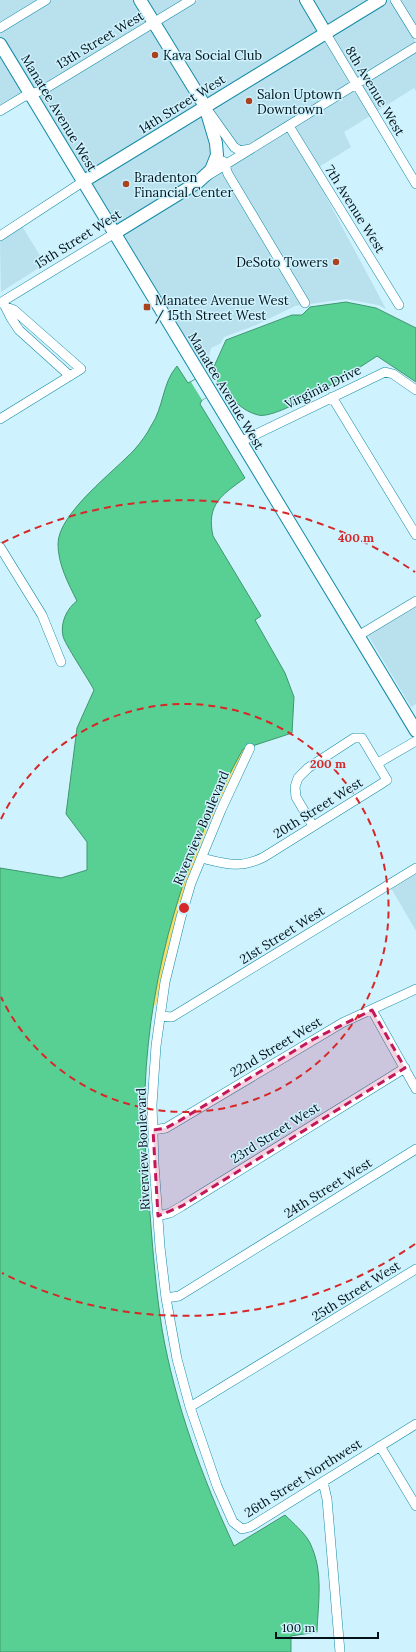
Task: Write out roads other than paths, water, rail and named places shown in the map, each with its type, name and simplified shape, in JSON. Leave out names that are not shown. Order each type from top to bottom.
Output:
[{"type":"main road","points":[[140,0],[205,106],[216,142],[217,155],[214,166],[198,182]]},
{"type":"main road","points":[[306,0],[325,32]]},
{"type":"main road","name":"14th Street West","points":[[84,182],[325,32],[380,0]]},
{"type":"main road","name":"Manatee Avenue West","points":[[0,44],[416,731]]},
{"type":"main road","name":"15th Street West","points":[[115,233],[198,182]]},
{"type":"street","points":[[0,28],[46,0]]},
{"type":"street","name":"13th Street West","points":[[0,111],[30,95],[43,90],[191,0]]},
{"type":"street","points":[[395,0],[416,34]]},
{"type":"street","name":"8th Avenue West","points":[[325,32],[355,85],[416,184]]},
{"type":"street","name":"15th Street West","points":[[198,182],[416,47]]},
{"type":"street","points":[[205,106],[234,147],[240,150],[253,148]]},
{"type":"street","name":"7th Avenue West","points":[[289,126],[399,305]]},
{"type":"street","points":[[216,142],[228,174],[305,304]]},
{"type":"street","name":"14th Street West","points":[[0,236],[84,182]]},
{"type":"street","name":"15th Street West","points":[[2,303],[115,233]]},
{"type":"street","points":[[2,303],[14,310],[75,372]]},
{"type":"street","points":[[2,303],[19,330],[75,372]]},
{"type":"street","points":[[0,419],[75,372]]},
{"type":"street","name":"Virginia Drive","points":[[240,442],[385,372],[393,374],[416,390]]},
{"type":"street","points":[[332,397],[416,535]]},
{"type":"street","points":[[0,547],[42,615],[61,662]]},
{"type":"street","points":[[358,636],[416,601]]},
{"type":"street","points":[[313,826],[296,797],[296,782],[301,773],[358,737],[365,741],[378,763],[416,741]]},
{"type":"street","name":"Riverview Boulevard","points":[[239,1528],[233,1522],[217,1486],[190,1407],[177,1359],[166,1298],[158,1216],[153,1130],[153,1087],[164,982],[181,917],[191,883],[221,810],[250,748]]},
{"type":"street","name":"20th Street West","points":[[202,858],[233,865],[250,863],[264,857],[387,780],[378,763]]},
{"type":"street","name":"21st Street West","points":[[160,1016],[172,1017],[416,868]]},
{"type":"street","name":"22nd Street West","points":[[153,1130],[166,1128],[179,1121],[342,1023],[416,989]]},
{"type":"street","points":[[372,1010],[416,1089]]},
{"type":"street","name":"23rd Street West","points":[[158,1216],[170,1213],[182,1206],[405,1068]]},
{"type":"street","name":"24th Street West","points":[[166,1298],[180,1296],[416,1149]]},
{"type":"street","name":"25th Street West","points":[[190,1407],[416,1270]]},
{"type":"street","name":"26th Street Northwest","points":[[239,1528],[244,1529],[250,1527],[416,1424]]},
{"type":"street","points":[[380,1446],[416,1506]]},
{"type":"street","points":[[322,1482],[327,1499],[340,1652]]},
{"type":"place","name":"Kava Social Club","points":[[155,55]]},
{"type":"place","name":"Salon Uptown Downtown","points":[[249,101]]},
{"type":"place","name":"Bradenton Financial Center","points":[[126,184]]},
{"type":"place","name":"DeSoto Towers","points":[[336,262]]},
{"type":"place","name":"Manatee Avenue West / 15th Street West","points":[[147,307]]}]
